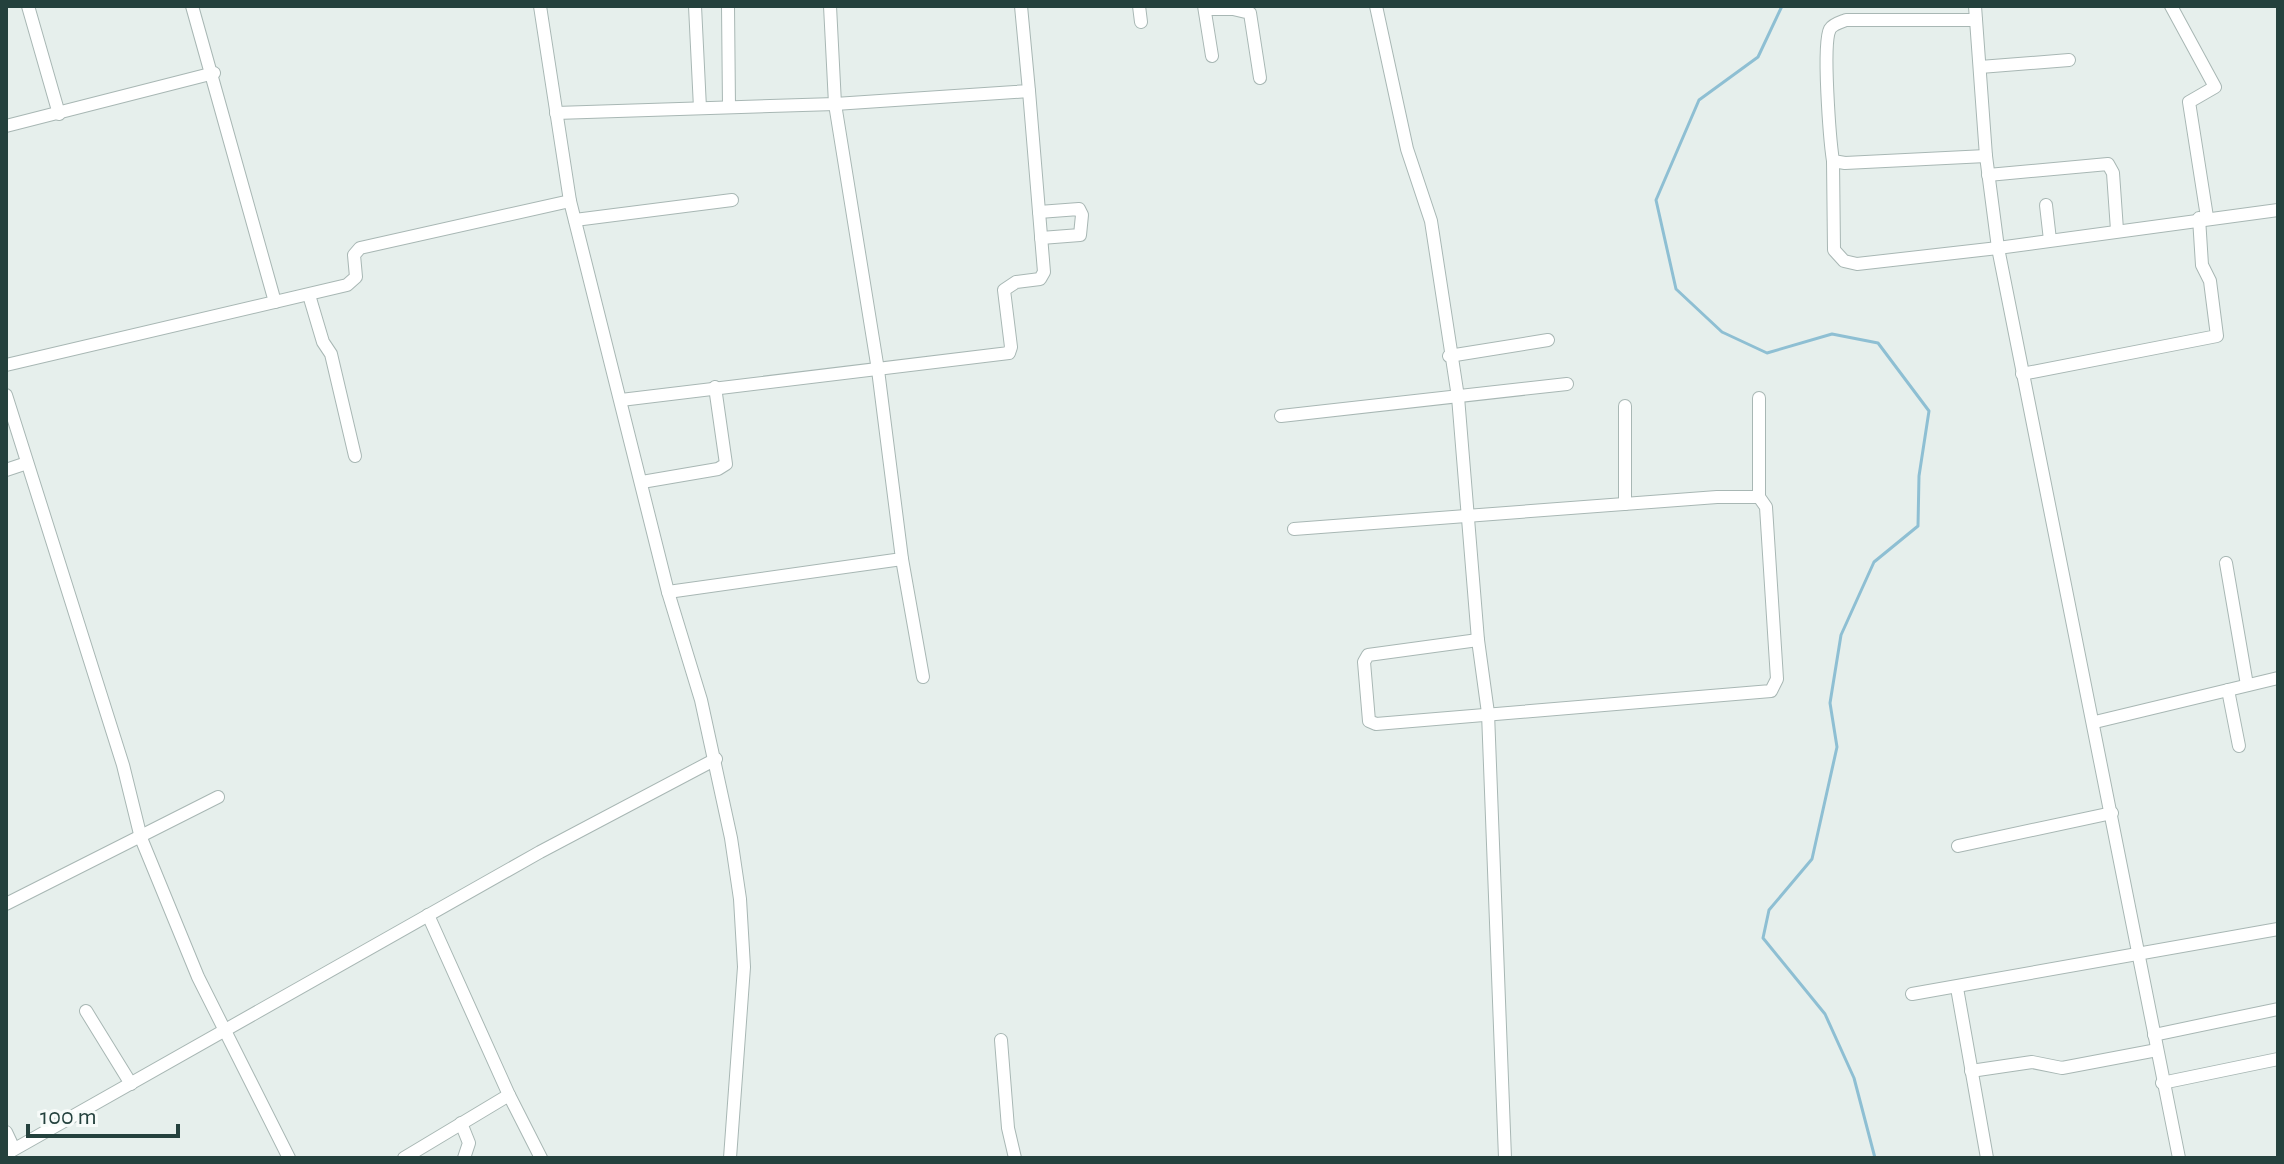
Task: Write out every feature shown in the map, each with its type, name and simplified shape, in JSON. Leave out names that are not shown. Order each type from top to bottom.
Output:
[{"type":"street","points":[[28,6],[59,114]]},
{"type":"street","points":[[192,6],[214,73],[275,302]]},
{"type":"street","points":[[540,6],[570,201],[668,592],[716,759],[740,899],[744,967],[730,1158]]},
{"type":"street","points":[[695,6],[700,108]]},
{"type":"street","points":[[728,6],[729,107]]},
{"type":"street","points":[[830,6],[835,104],[878,370],[902,559],[923,677]]},
{"type":"street","points":[[621,400],[1009,353],[1011,347],[1004,290],[1010,284],[1043,277],[1021,6]]},
{"type":"street","points":[[1139,6],[1141,22]]},
{"type":"street","points":[[1376,6],[1407,149],[1431,221],[1449,356],[1458,397],[1478,640],[1488,713],[1505,1158]]},
{"type":"street","points":[[2022,374],[2217,337],[2209,279],[2202,265],[2203,218],[2189,102],[2215,87],[2171,6]]},
{"type":"street","points":[[1212,56],[1204,8],[1250,13],[1260,78]]},
{"type":"street","points":[[2179,1158],[2162,1083],[2095,722],[1998,248],[1986,156],[1975,13],[1846,20],[1833,26],[1829,35],[1834,250],[1844,261],[1857,264],[1998,248],[2278,210]]},
{"type":"street","points":[[1980,67],[2069,60]]},
{"type":"street","points":[[6,126],[214,73]]},
{"type":"street","points":[[556,113],[835,104],[1029,91]]},
{"type":"street","points":[[1833,161],[1986,156]]},
{"type":"street","points":[[1988,175],[2108,164],[2113,173],[2117,230]]},
{"type":"street","points":[[575,220],[732,200]]},
{"type":"street","points":[[6,365],[352,283],[357,274],[354,255],[360,248],[570,201]]},
{"type":"street","points":[[2046,205],[2050,240]]},
{"type":"street","points":[[1039,212],[1079,209],[1082,215],[1080,235],[1041,238]]},
{"type":"street","points":[[309,295],[323,342],[331,354],[355,456]]},
{"type":"street","points":[[1449,356],[1548,340]]},
{"type":"street","points":[[1281,416],[1567,384]]},
{"type":"street","points":[[642,482],[718,469],[726,464],[715,387]]},
{"type":"street","points":[[6,395],[123,765],[141,838],[182,940],[289,1158]]},
{"type":"street","points":[[1478,640],[1368,655],[1364,662],[1368,718],[1376,724],[1771,691],[1777,679],[1768,522],[1759,497],[1759,398]]},
{"type":"street","points":[[1625,406],[1625,504]]},
{"type":"street","points":[[6,470],[27,463]]},
{"type":"street","points":[[1294,529],[1759,497]]},
{"type":"street","points":[[668,592],[902,559]]},
{"type":"street","points":[[2226,563],[2247,685]]},
{"type":"street","points":[[2095,722],[2278,678]]},
{"type":"street","points":[[2228,690],[2239,746]]},
{"type":"street","points":[[6,1132],[10,1151],[636,798],[716,759]]},
{"type":"street","points":[[6,904],[218,797]]},
{"type":"street","points":[[1958,846],[2112,813]]},
{"type":"street","points":[[428,915],[509,1095],[541,1158]]},
{"type":"street","points":[[1912,994],[2278,929]]},
{"type":"street","points":[[1957,988],[1987,1158]]},
{"type":"street","points":[[2154,1035],[2278,1009]]},
{"type":"street","points":[[86,1011],[131,1084]]},
{"type":"street","points":[[1001,1040],[1008,1128],[1015,1158]]},
{"type":"street","points":[[1971,1071],[2032,1062],[2062,1068],[2157,1050]]},
{"type":"street","points":[[2162,1083],[2278,1059]]},
{"type":"street","points":[[404,1158],[509,1095]]},
{"type":"street","points":[[461,1123],[469,1143],[464,1158]]},
{"type":"waterway","points":[[1782,6],[1758,57],[1699,100],[1656,200],[1676,289],[1722,332],[1767,353],[1832,334],[1878,343],[1929,411],[1919,476],[1918,526],[1874,562],[1841,635],[1830,703],[1837,747],[1812,859],[1769,910],[1763,938],[1825,1014],[1854,1078],[1875,1158]]}]
